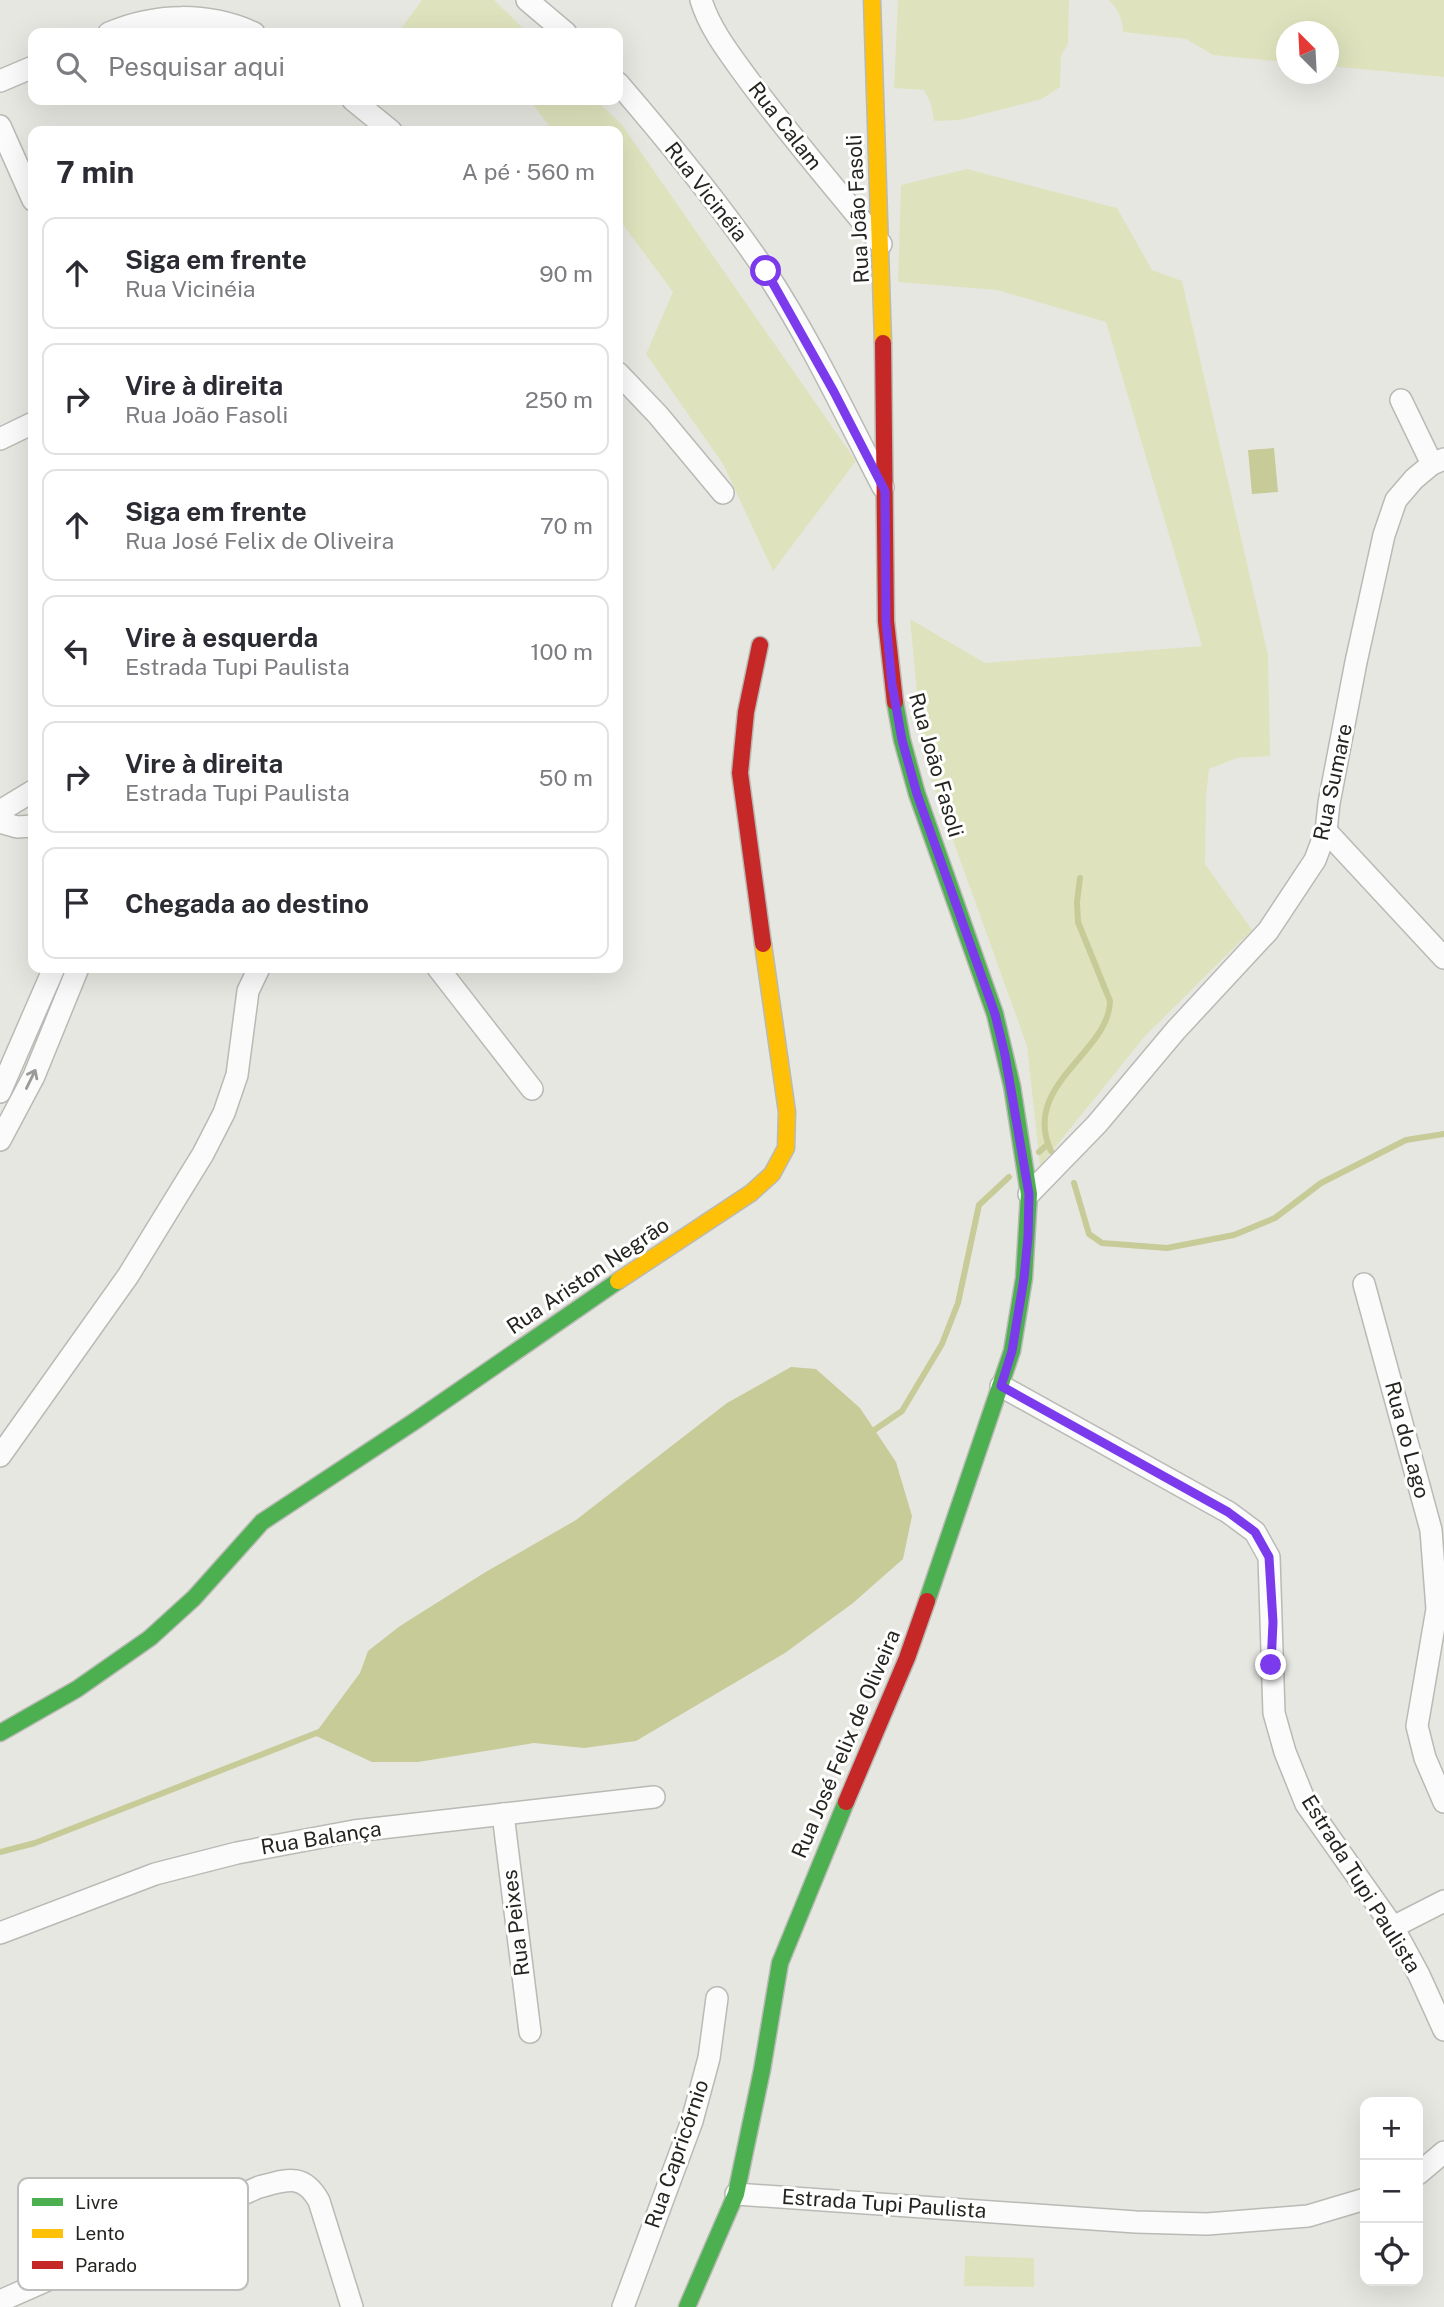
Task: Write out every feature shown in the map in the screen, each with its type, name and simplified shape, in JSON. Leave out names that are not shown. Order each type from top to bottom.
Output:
[{"type":"main road","name":"Rua João Fasoli","points":[[872,0],[881,244],[886,621],[892,684],[902,740],[917,794],[995,1014],[1012,1086],[1029,1194]]},
{"type":"main road","name":"Rua Ariston Negrão","points":[[0,1733],[49,1708],[141,1647],[195,1597],[241,1541],[262,1522],[415,1421],[554,1323],[751,1193],[772,1174],[786,1148],[787,1112],[740,773],[746,712],[760,645]]},
{"type":"main road","name":"Rua José Felix de Oliveira","points":[[687,2307],[736,2194],[762,2070],[780,1963],[907,1658],[1012,1351],[1024,1278],[1029,1194]]},
{"type":"street","points":[[527,0],[560,28]]},
{"type":"street","name":"Rua Calam","points":[[701,0],[728,51],[766,103],[881,244]]},
{"type":"street","points":[[119,28],[159,18],[189,17],[243,28]]},
{"type":"street","points":[[0,81],[28,68]]},
{"type":"street","name":"Rua Vicinéia","points":[[623,89],[648,117],[766,271],[821,368],[885,491]]},
{"type":"street","points":[[359,105],[385,126]]},
{"type":"street","points":[[0,126],[28,189]]},
{"type":"street","points":[[623,378],[723,493]]},
{"type":"street","points":[[1401,400],[1438,461]]},
{"type":"street","points":[[0,439],[28,425]]},
{"type":"street","name":"Rua Sumare","points":[[1029,1194],[1097,1124],[1176,1030],[1268,931],[1315,860],[1326,831],[1356,662],[1384,535],[1396,500],[1414,479],[1438,461]]},
{"type":"street","points":[[0,811],[28,794]]},
{"type":"street","points":[[0,822],[18,827],[28,826]]},
{"type":"street","points":[[1326,831],[1444,958]]},
{"type":"street","points":[[0,1092],[52,973]]},
{"type":"street","points":[[0,1140],[33,1076],[76,973]]},
{"type":"street","points":[[0,1456],[128,1276],[203,1154],[224,1113],[237,1075],[248,991],[257,973]]},
{"type":"street","points":[[442,973],[532,1088]]},
{"type":"street","points":[[43,996],[65,1002]]},
{"type":"street","name":"Rua do Lago","points":[[1364,1284],[1431,1530],[1437,1609],[1417,1726],[1425,1758],[1444,1802]]},
{"type":"street","name":"Estrada Tupi Paulista","points":[[1001,1386],[1228,1512],[1255,1532],[1269,1557],[1274,1713],[1284,1752],[1306,1804],[1392,1927],[1419,1975],[1444,2030]]},
{"type":"street","name":"Rua Balança","points":[[0,1933],[155,1874],[237,1853],[354,1831],[654,1797]]},
{"type":"street","name":"Rua Peixes","points":[[503,1814],[530,2032]]},
{"type":"street","points":[[1392,1927],[1444,1901]]},
{"type":"street","name":"Rua Capricórnio","points":[[623,2307],[692,2120],[709,2058],[717,1998]]},
{"type":"street","points":[[1423,2170],[1444,2152]]},
{"type":"street","points":[[248,2192],[294,2179],[312,2188],[319,2201],[352,2307]]},
{"type":"street","name":"Estrada Tupi Paulista","points":[[736,2194],[1136,2222],[1207,2224],[1308,2216],[1360,2200]]},
{"type":"street","points":[[0,2301],[25,2290]]},
{"type":"shaded area","points":[[422,0],[494,0],[523,28],[402,28]]},
{"type":"shaded area","points":[[898,0],[1069,0],[1068,44],[1061,56],[1060,87],[1042,99],[960,120],[934,121],[931,104],[924,90],[894,88]]},
{"type":"shaded area","points":[[1109,0],[1444,0],[1444,77],[1339,67],[1339,21],[1276,21],[1276,61],[1213,55],[1186,39],[1123,32],[1115,7]]},
{"type":"shaded area","points":[[534,105],[601,105],[623,126],[549,126]]},
{"type":"shaded area","points":[[623,126],[856,461],[773,571],[723,464],[646,354],[673,292],[623,225]]},
{"type":"shaded area","points":[[967,169],[1117,208],[1152,270],[1182,281],[1268,655],[1270,756],[1237,758],[1209,769],[1206,798],[1205,864],[1252,930],[1145,1036],[1040,1166],[1027,1046],[923,757],[910,619],[985,663],[1202,646],[1106,322],[997,290],[898,282],[901,185]]},
{"type":"shaded area","points":[[1274,448],[1278,492],[1252,494],[1248,450]]},
{"type":"shaded area","points":[[791,1367],[816,1369],[860,1408],[896,1462],[912,1516],[903,1559],[853,1603],[785,1653],[636,1741],[584,1748],[534,1743],[418,1762],[372,1762],[314,1735],[360,1673],[368,1651],[400,1626],[576,1520],[727,1403]]},
{"type":"shaded area","points":[[965,2256],[1034,2258],[1034,2287],[964,2286]]},
{"type":"waterway","points":[[1051,1151],[1045,1128],[1047,1107],[1056,1088],[1096,1037],[1106,1019],[1110,1001],[1078,922],[1080,878]]},
{"type":"waterway","points":[[1074,1183],[1089,1234],[1102,1243],[1167,1248],[1234,1235],[1275,1218],[1321,1183],[1406,1140],[1444,1134]]},
{"type":"waterway","points":[[1039,1152],[1048,1144]]},
{"type":"waterway","points":[[870,1433],[902,1411],[942,1344],[958,1303],[979,1205],[1009,1177]]},
{"type":"waterway","points":[[0,1852],[35,1843],[319,1732]]},
{"type":"traffic: fast","points":[[895,702],[917,794],[995,1014],[1012,1086],[1029,1194],[1024,1278],[1012,1351],[927,1601]]},
{"type":"traffic: fast","points":[[0,1733],[77,1689],[150,1638],[194,1598],[262,1522],[415,1421],[618,1281]]},
{"type":"traffic: fast","points":[[687,2307],[736,2194],[762,2070],[780,1963],[846,1802]]},
{"type":"traffic: slow","points":[[872,0],[883,343]]},
{"type":"traffic: slow","points":[[618,1281],[751,1193],[772,1174],[786,1148],[787,1112],[763,944]]},
{"type":"traffic: jam","points":[[883,343],[886,621],[895,702]]},
{"type":"traffic: jam","points":[[760,645],[746,712],[740,773],[763,944]]},
{"type":"traffic: jam","points":[[846,1802],[907,1658],[927,1601]]},
{"type":"route","points":[[766,271],[834,392],[885,491],[886,621],[892,684],[902,740],[917,794],[995,1014],[1012,1086],[1029,1194],[1028,1237],[1012,1351],[1001,1386],[1228,1512],[1255,1532],[1269,1557],[1273,1622],[1271,1665]]}]
